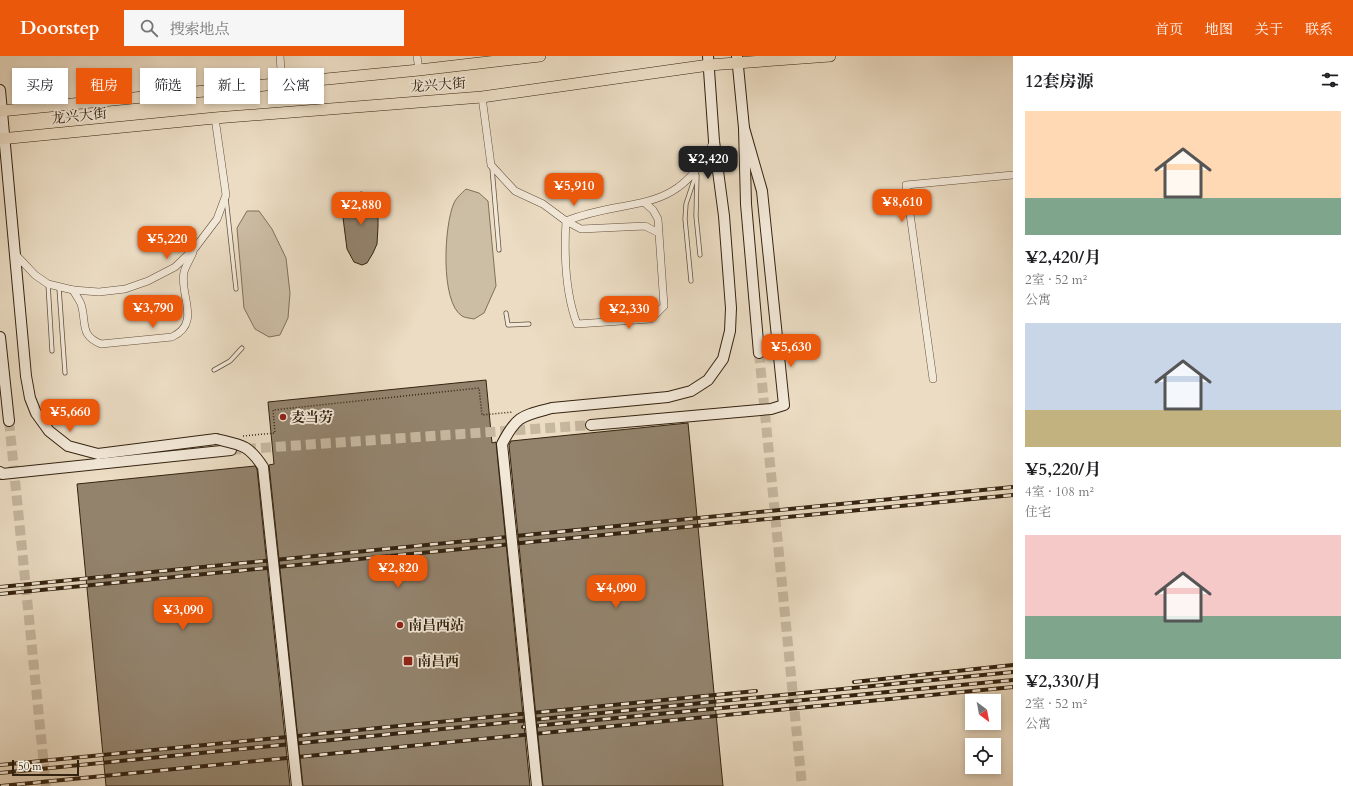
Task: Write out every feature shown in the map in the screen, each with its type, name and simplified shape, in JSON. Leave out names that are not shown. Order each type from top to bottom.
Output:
[{"type":"main road","name":"龙兴大街","points":[[324,79],[540,56]]},
{"type":"main road","name":"龙兴大街","points":[[2,139],[215,118],[482,97],[709,60],[830,56]]},
{"type":"main road","name":"龙兴大街","points":[[1,111],[268,84]]},
{"type":"street","points":[[280,56],[281,68]]},
{"type":"street","points":[[417,56],[419,70]]},
{"type":"street","points":[[537,786],[502,444],[510,429],[524,415],[552,408],[668,398],[691,391],[708,380],[722,360],[730,331],[731,308],[724,216],[714,141],[709,60]]},
{"type":"street","points":[[738,60],[744,128],[746,204],[759,353]]},
{"type":"street","points":[[0,90],[2,139],[17,256],[30,398],[36,413],[49,431],[68,446],[98,454],[216,439],[241,445],[253,452],[263,467],[297,786]]},
{"type":"street","points":[[482,97],[491,165],[514,191],[542,204],[566,221],[581,229],[645,226],[659,234]]},
{"type":"street","points":[[17,256],[35,275],[48,284],[59,288],[99,292],[125,289],[148,281],[174,267],[195,248],[217,219],[226,195],[215,118]]},
{"type":"street","points":[[591,425],[771,409],[784,405],[762,191],[744,128]]},
{"type":"street","points":[[566,221],[588,212],[645,203],[668,195],[697,170],[714,141]]},
{"type":"street","points":[[933,380],[906,185],[1013,175]]},
{"type":"street","points":[[566,221],[564,253],[572,310],[577,324],[651,319],[664,306],[658,219],[653,210],[645,203]]},
{"type":"street","points":[[73,290],[81,304],[86,334],[92,340],[101,344],[172,337],[181,333],[186,326],[188,317],[184,273],[195,248]]},
{"type":"street","points":[[0,337],[9,421]]},
{"type":"street","points":[[0,472],[2,474],[232,450]]},
{"type":"lane","points":[[491,165],[499,250]]},
{"type":"lane","points":[[697,170],[696,216],[700,254]]},
{"type":"lane","points":[[691,281],[685,220],[686,204],[697,170]]},
{"type":"lane","points":[[226,195],[236,289]]},
{"type":"lane","points":[[48,284],[52,351]]},
{"type":"lane","points":[[59,288],[65,373]]},
{"type":"lane","points":[[506,313],[508,325],[529,324]]},
{"type":"lane","points":[[214,370],[230,361],[242,348]]},
{"type":"path","points":[[238,437],[276,433],[273,410],[479,388],[482,415],[513,412]]},
{"type":"shaded area","points":[[466,189],[479,193],[488,201],[496,286],[484,313],[474,319],[462,316],[455,308],[450,296],[447,280],[446,245],[448,228],[455,201]]},
{"type":"shaded area","points":[[247,211],[259,211],[272,229],[286,258],[290,293],[288,318],[280,335],[269,337],[255,329],[244,308],[237,228]]},
{"type":"building","points":[[361,192],[373,195],[378,207],[377,244],[367,263],[362,265],[354,262],[347,249],[341,202]]},
{"type":"building","name":"南昌西站","points":[[486,380],[492,443],[496,442],[530,786],[303,786],[269,465],[274,464],[268,402]]},
{"type":"building","points":[[688,423],[723,786],[543,786],[509,445],[511,441]]},
{"type":"building","points":[[255,466],[257,469],[290,786],[106,786],[77,484]]},
{"type":"tunnel","points":[[759,353],[802,786]]},
{"type":"tunnel","points":[[9,421],[46,786]]},
{"type":"tunnel","points":[[231,450],[591,425]]},
{"type":"railway","points":[[0,587],[1013,487]]},
{"type":"railway","points":[[0,594],[1013,495]]},
{"type":"railway","points":[[854,682],[1013,665]]},
{"type":"railway","points":[[0,773],[1013,672]]},
{"type":"railway","points":[[523,727],[1013,680]]},
{"type":"railway","points":[[1,786],[1013,687]]},
{"type":"railway","points":[[0,765],[756,691]]},
{"type":"place","name":"麦当劳","points":[[283,417]]},
{"type":"place","name":"南昌西站","points":[[400,625]]},
{"type":"place","name":"南昌西","points":[[408,661]]}]
